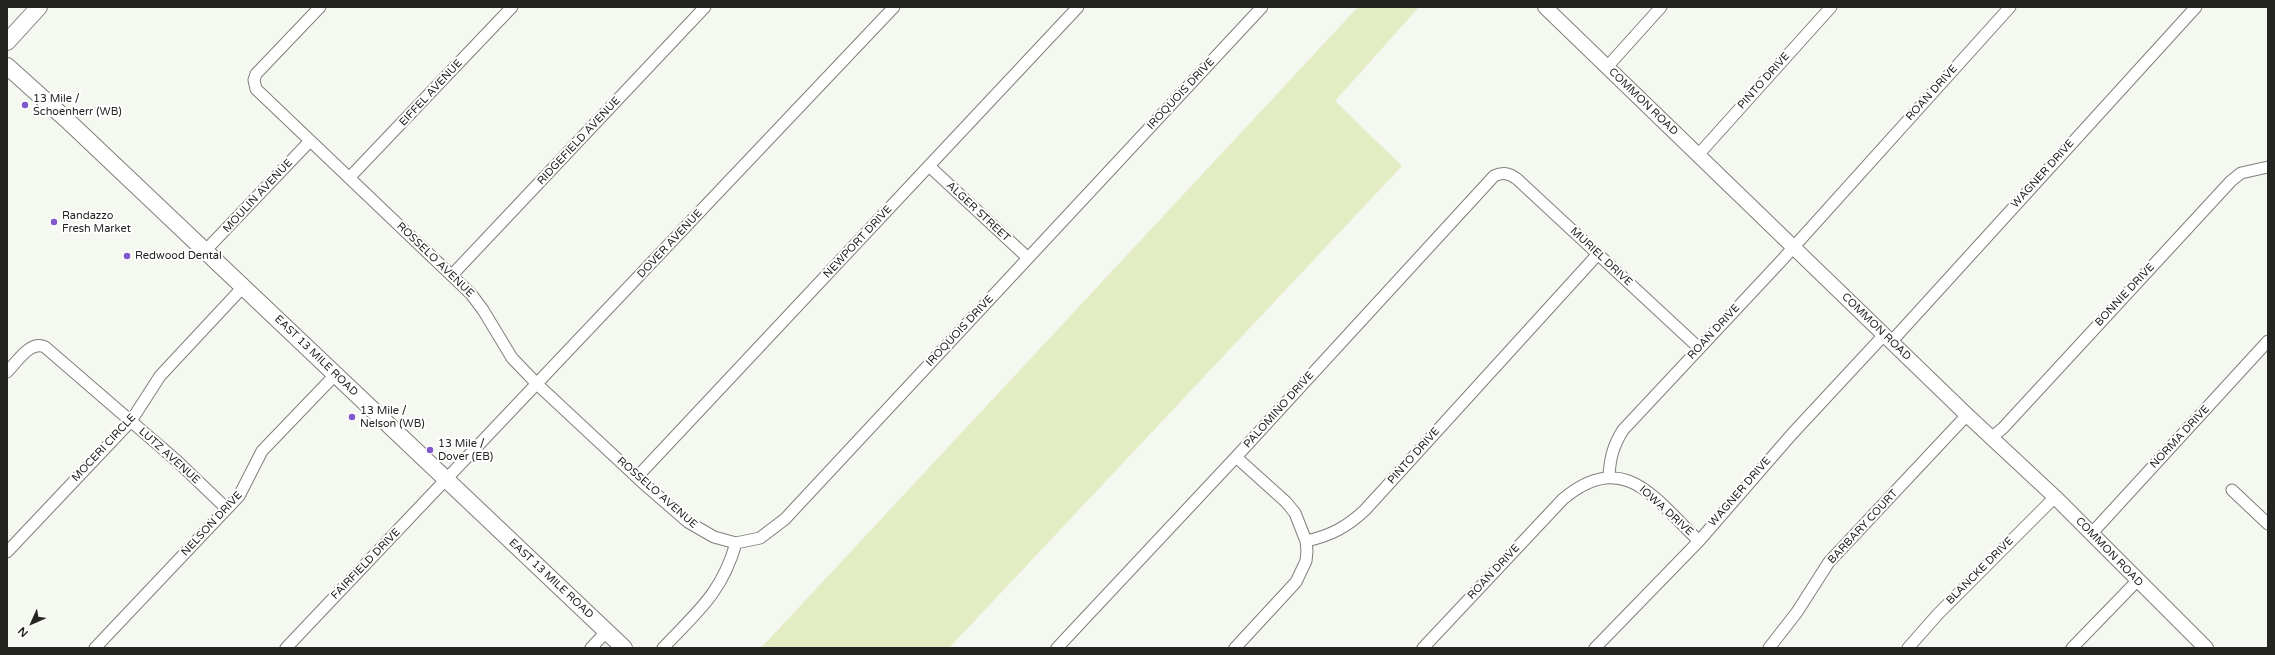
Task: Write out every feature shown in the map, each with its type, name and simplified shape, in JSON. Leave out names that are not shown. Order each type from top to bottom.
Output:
[{"type":"main road","points":[[7,42],[39,7]]},
{"type":"main road","name":"EAST 13 MILE ROAD","points":[[7,66],[46,100],[624,648]]},
{"type":"street","name":"ROSSELO AVENUE","points":[[320,7],[256,74],[254,87],[452,275],[479,304],[512,358],[537,384],[637,477],[698,529],[720,540],[736,543]]},
{"type":"street","name":"EIFFEL AVENUE","points":[[349,178],[512,7]]},
{"type":"street","name":"RIDGEFIELD AVENUE","points":[[452,275],[705,7]]},
{"type":"street","name":"DOVER AVENUE","points":[[446,480],[894,7]]},
{"type":"street","name":"NEWPORT DRIVE","points":[[637,477],[1078,7]]},
{"type":"street","name":"IROQUOIS DRIVE","points":[[736,543],[760,538],[785,518],[1262,7]]},
{"type":"street","name":"COMMON ROAD","points":[[1545,7],[1967,415],[2055,497],[2206,648]]},
{"type":"street","points":[[1606,66],[1661,7]]},
{"type":"street","name":"PINTO DRIVE","points":[[1698,155],[1831,7]]},
{"type":"street","name":"ROAN DRIVE","points":[[1423,648],[1563,499],[1580,485],[1592,480],[1609,476],[1610,456],[1615,443],[1623,430],[1794,247],[2010,7]]},
{"type":"street","name":"WAGNER DRIVE","points":[[1595,648],[1699,541],[1787,440],[1888,338],[2196,7]]},
{"type":"street","name":"MOULIN AVENUE","points":[[205,251],[310,141]]},
{"type":"street","name":"ALGER STREET","points":[[929,166],[1028,258]]},
{"type":"street","name":"BONNIE DRIVE","points":[[1991,438],[2003,428],[2231,181],[2241,173],[2268,167]]},
{"type":"street","name":"MURIEL DRIVE","points":[[1501,173],[1510,174],[1517,179],[1699,348]]},
{"type":"street","name":"PALOMINO DRIVE","points":[[1057,648],[1236,457],[1485,183],[1501,173]]},
{"type":"street","name":"PINTO DRIVE","points":[[1306,541],[1328,536],[1341,530],[1365,510],[1598,254]]},
{"type":"street","name":"MOCERI CIRCLE","points":[[7,552],[131,421],[160,376],[243,287]]},
{"type":"street","name":"NORMA DRIVE","points":[[2092,533],[2268,341]]},
{"type":"street","name":"LUTZ AVENUE","points":[[7,372],[29,348],[36,345],[45,348],[131,421],[227,509]]},
{"type":"street","name":"NELSON DRIVE","points":[[95,648],[243,491],[262,451],[335,375]]},
{"type":"street","name":"BARBARY COURT","points":[[1769,648],[1797,612],[1829,562],[1967,415]]},
{"type":"street","points":[[1235,648],[1296,582],[1306,561],[1306,541],[1295,513],[1286,502],[1236,457]]},
{"type":"street","name":"IOWA DRIVE","points":[[1609,476],[1627,479],[1645,489],[1699,541]]},
{"type":"street","name":"FAIRFIELD DRIVE","points":[[286,648],[446,480]]},
{"type":"street","points":[[2232,490],[2268,524]]},
{"type":"street","name":"BLANCKE DRIVE","points":[[1908,648],[1938,614],[2055,497]]},
{"type":"street","points":[[663,648],[716,591],[730,565],[736,543]]},
{"type":"street","points":[[2072,648],[2137,580]]},
{"type":"street","points":[[591,648],[607,631]]},
{"type":"green space","points":[[1358,7],[1419,7],[1335,101],[1402,166],[949,648],[761,648]]},
{"type":"place","name":"13 Mile / Schoenherr (WB)","points":[[25,105]]},
{"type":"place","name":"Randazzo Fresh Market","points":[[54,222]]},
{"type":"place","name":"Redwood Dental","points":[[127,256]]},
{"type":"place","name":"13 Mile / Nelson (WB)","points":[[352,417]]},
{"type":"place","name":"13 Mile / Dover (EB)","points":[[430,450]]}]
